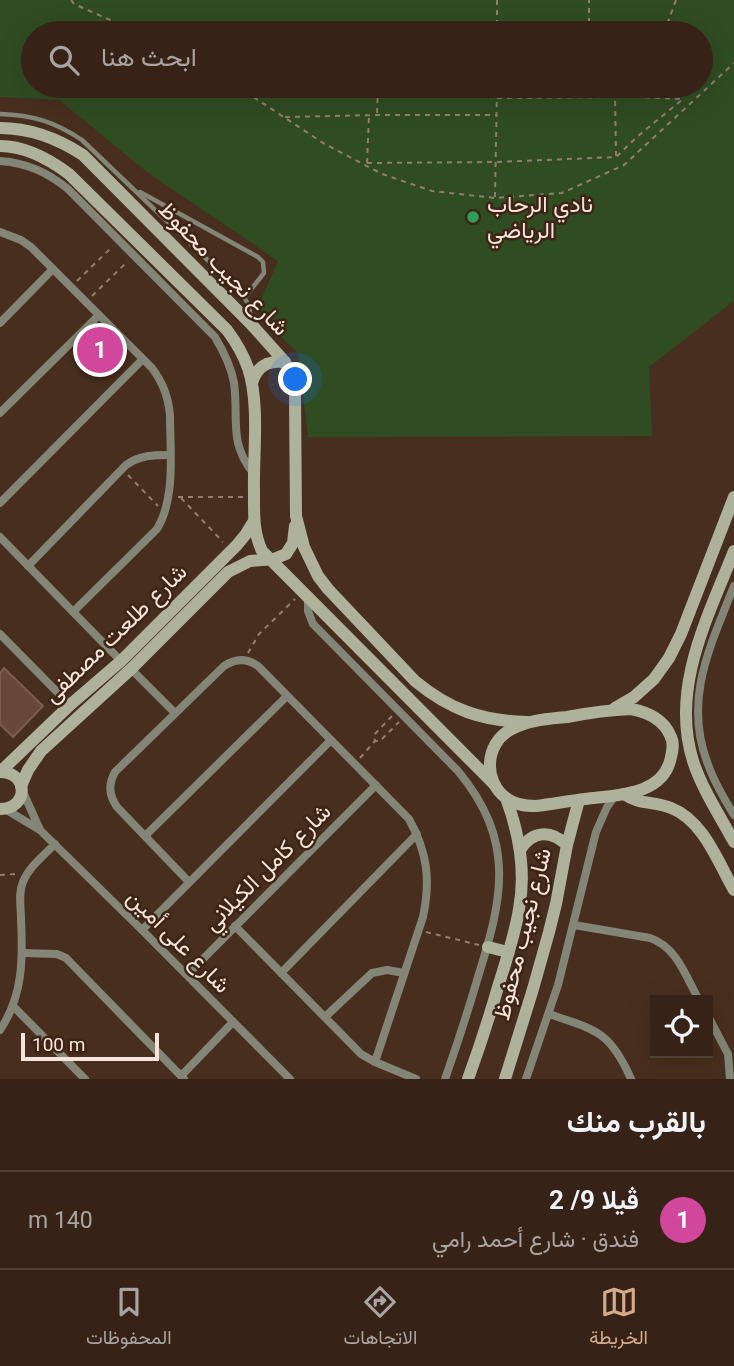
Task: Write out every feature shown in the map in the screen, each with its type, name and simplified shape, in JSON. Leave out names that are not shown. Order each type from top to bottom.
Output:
[{"type":"street","name":"شارع نجيب محفوظ","points":[[4,128],[36,132],[96,160],[285,362],[295,396],[296,516],[304,547],[318,576],[328,589],[430,694],[448,705],[486,719],[527,722]]},
{"type":"street","points":[[4,128],[4,146]]},
{"type":"street","name":"شارع نجيب محفوظ","points":[[4,146],[46,158],[69,173],[227,330],[243,355],[252,383],[254,521],[258,542],[268,558],[283,570],[506,798],[520,850],[519,909],[468,1079]]},
{"type":"street","points":[[0,161],[17,162],[36,168],[68,189],[209,331],[224,352],[231,368],[238,448],[244,462],[254,474]]},
{"type":"street","points":[[0,232],[31,247],[143,359],[159,379],[169,402],[169,497],[165,514],[157,529],[74,612]]},
{"type":"street","points":[[0,323],[53,270]]},
{"type":"street","points":[[0,413],[99,316]]},
{"type":"street","points":[[0,503],[143,359]]},
{"type":"street","points":[[252,383],[254,374],[267,363],[285,362]]},
{"type":"street","points":[[28,566],[130,462],[141,457],[170,455]]},
{"type":"street","points":[[612,710],[654,679],[670,658],[734,497]]},
{"type":"street","name":"شارع طلعت مصطفى","points":[[0,772],[70,705],[126,665],[228,572],[250,561],[281,557],[290,549],[296,516]]},
{"type":"street","name":"شارع طلعت مصطفى","points":[[2,809],[15,805],[19,800],[28,770],[41,751],[126,665],[246,534],[254,521]]},
{"type":"street","points":[[0,537],[175,713]]},
{"type":"street","points":[[734,551],[697,645],[700,740],[734,842]]},
{"type":"street","points":[[734,586],[686,694],[688,736],[695,767],[721,805],[734,815]]},
{"type":"street","points":[[305,594],[313,624],[458,771],[470,786],[489,821],[499,857],[500,890],[488,947],[445,1079]]},
{"type":"street","points":[[0,634],[70,705]]},
{"type":"street","points":[[189,882],[113,801],[110,793],[111,778],[224,666],[230,662],[245,660],[258,666],[409,819],[425,858],[428,884],[426,900],[375,1062]]},
{"type":"street","points":[[145,836],[287,696]]},
{"type":"street","points":[[495,785],[490,774],[492,749],[508,731],[527,722],[631,709],[650,714],[672,737],[671,761],[662,777],[647,789],[536,806],[515,804],[506,798]]},
{"type":"street","points":[[672,737],[688,736]]},
{"type":"street","points":[[142,930],[331,740]]},
{"type":"street","points":[[0,772],[16,777],[21,788]]},
{"type":"street","name":"شارع كامل الكيلاني","points":[[187,975],[376,785]]},
{"type":"street","name":"شارع على أمين","points":[[21,788],[40,830]]},
{"type":"street","points":[[619,795],[640,803],[663,805],[696,824],[734,890]]},
{"type":"street","points":[[526,1079],[550,1014],[596,832],[607,807],[619,795]]},
{"type":"street","name":"شارع نجيب محفوظ","points":[[505,1079],[556,904],[579,800]]},
{"type":"street","name":"شارع على أمين","points":[[2,809],[40,830],[55,844],[290,1079]]},
{"type":"street","points":[[281,972],[417,834]]},
{"type":"street","points":[[520,850],[525,842],[542,834],[551,835],[567,845]]},
{"type":"street","points":[[0,1030],[13,1006],[20,982],[23,953],[20,896],[23,880],[55,844]]},
{"type":"street","points":[[574,925],[659,941],[673,953],[696,995]]},
{"type":"street","points":[[235,926],[361,1054],[416,1079]]},
{"type":"street","points":[[488,947],[508,952]]},
{"type":"street","points":[[23,953],[52,953],[66,958],[183,1078],[233,1022]]},
{"type":"street","points":[[325,1017],[372,973],[387,970],[404,973]]},
{"type":"street","points":[[13,1006],[85,1079]]},
{"type":"street","points":[[550,1014],[603,1035],[620,1055],[631,1079]]},
{"type":"street","points":[[713,1026],[728,1054],[730,1079]]},
{"type":"lane","points":[[0,114],[25,115],[45,120],[73,134],[96,160],[133,188],[242,293],[249,306],[251,324]]},
{"type":"lane","points":[[133,188],[258,257],[263,262],[264,273],[245,298]]},
{"type":"path","points":[[71,0],[74,4],[113,21]]},
{"type":"path","points":[[497,0],[497,21]]},
{"type":"path","points":[[589,0],[589,21]]},
{"type":"path","points":[[668,21],[676,0]]},
{"type":"path","points":[[713,82],[734,63]]},
{"type":"path","points":[[255,98],[323,143],[382,174],[432,191],[495,198],[562,193],[624,165],[696,98]]},
{"type":"path","points":[[377,114],[378,98]]},
{"type":"path","points":[[495,198],[497,98],[535,98]]},
{"type":"path","points":[[615,98],[616,157]]},
{"type":"path","points":[[367,165],[616,157],[683,99],[662,98]]},
{"type":"path","points":[[284,117],[377,114],[497,115]]},
{"type":"path","points":[[367,165],[369,115]]},
{"type":"path","points":[[71,287],[119,240]]},
{"type":"path","points":[[86,303],[134,256]]},
{"type":"path","points":[[122,469],[165,514]]},
{"type":"path","points":[[169,497],[254,497]]},
{"type":"path","points":[[180,497],[231,550]]},
{"type":"path","points":[[245,660],[259,634],[305,594]]},
{"type":"path","points":[[375,741],[374,735],[401,713]]},
{"type":"path","points":[[355,764],[375,741],[380,741],[401,713]]},
{"type":"path","points":[[0,875],[27,874]]},
{"type":"path","points":[[515,925],[548,932]]},
{"type":"path","points":[[418,930],[488,947]]},
{"type":"path","points":[[497,989],[530,999]]},
{"type":"green space","name":"نادي الرحاب الرياضي","points":[[0,0],[734,0],[734,301],[649,367],[652,436],[308,437],[298,353],[262,319],[261,300],[278,261],[147,172],[59,100],[0,97]]},
{"type":"building","points":[[4,668],[43,706],[13,737],[0,724],[0,673]]},
{"type":"place","name":"نادي الرحاب الرياضي","points":[[473,217]]},
{"type":"place","name":"ڤيلا 9/ 2","points":[[100,350]]}]
